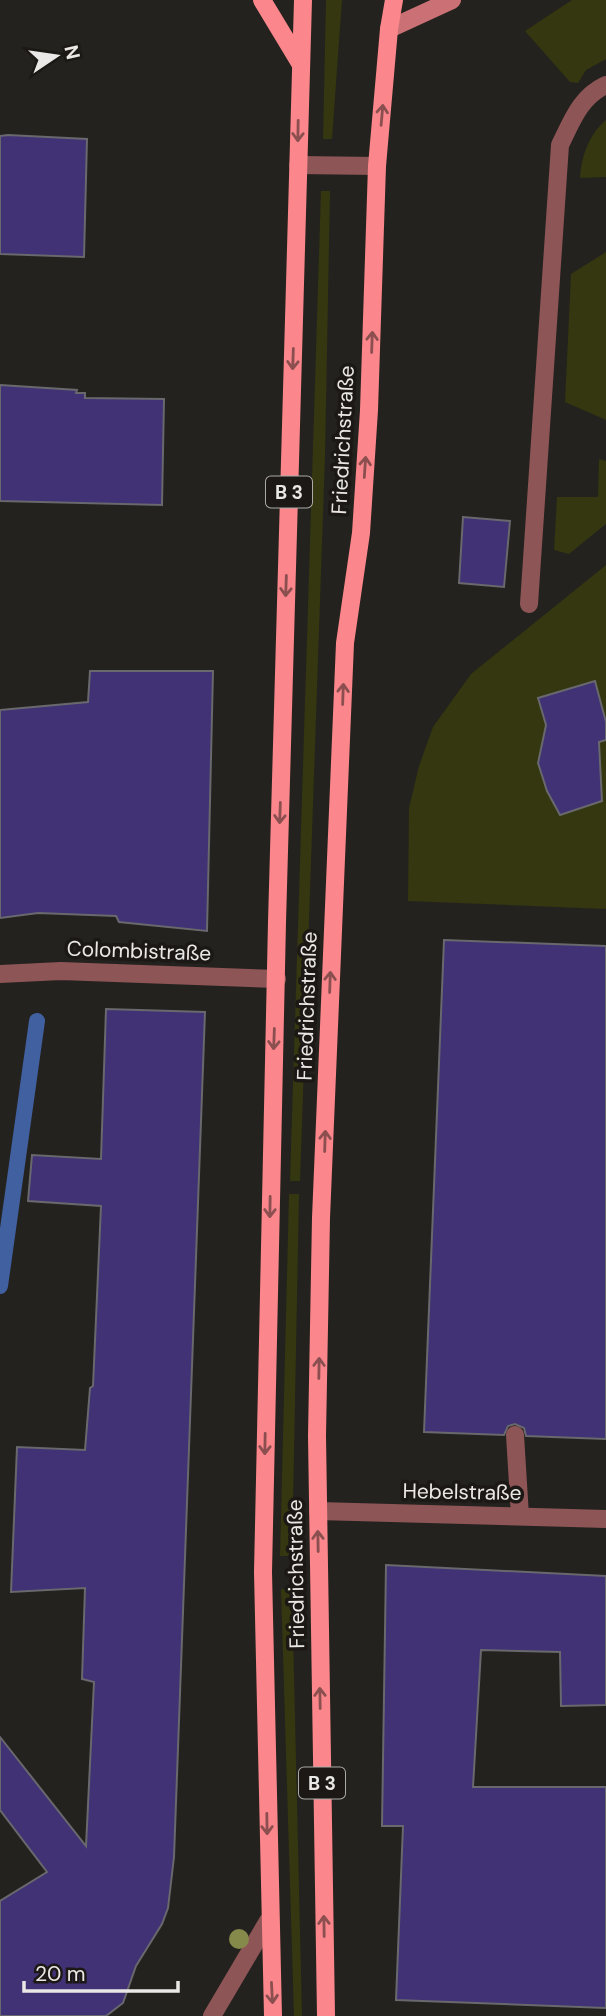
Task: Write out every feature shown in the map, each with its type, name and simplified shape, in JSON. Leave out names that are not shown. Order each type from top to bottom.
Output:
[{"type":"main road","points":[[262,0],[300,63]]},
{"type":"main road","name":"Friedrichstraße","points":[[273,2016],[268,1922],[263,1572],[303,0]]},
{"type":"main road","name":"Friedrichstraße","points":[[326,2016],[318,1511],[321,1218],[345,643],[361,533],[369,410],[377,166],[394,0]]},
{"type":"main road","points":[[389,29],[452,0]]},
{"type":"street","points":[[529,604],[560,145],[577,108],[595,90],[606,85]]},
{"type":"street","points":[[298,165],[377,166]]},
{"type":"street","name":"Colombistraße","points":[[0,974],[61,971],[276,979]]},
{"type":"street","points":[[515,1435],[520,1516]]},
{"type":"street","name":"Hebelstraße","points":[[318,1511],[606,1518]]},
{"type":"street","points":[[212,2016],[268,1922]]},
{"type":"green space","points":[[326,0],[342,0],[332,139],[323,139]]},
{"type":"green space","points":[[572,0],[606,0],[606,59],[586,70],[578,83],[570,82],[525,31]]},
{"type":"green space","points":[[606,120],[606,177],[580,178],[587,146]]},
{"type":"green space","points":[[321,191],[330,191],[325,456],[300,1181],[290,1181]]},
{"type":"green space","points":[[606,252],[606,420],[565,402],[571,274]]},
{"type":"green space","points":[[599,459],[606,461],[606,524],[569,554],[554,550],[557,497],[598,497]]},
{"type":"green space","points":[[606,565],[606,722],[595,681],[539,698],[546,725],[542,744],[546,758],[537,760],[547,791],[560,814],[599,742],[606,740],[606,909],[408,901],[409,808],[419,766],[433,727],[471,674]]},
{"type":"green space","points":[[289,1194],[299,1194],[292,1556],[280,1556]]},
{"type":"green space","points":[[281,1589],[292,1590],[302,2016],[294,2016]]},
{"type":"building","points":[[0,136],[87,139],[84,257],[0,254]]},
{"type":"building","points":[[0,385],[77,390],[76,393],[85,393],[85,398],[164,399],[162,505],[0,501]]},
{"type":"building","points":[[463,517],[510,521],[504,587],[459,583]]},
{"type":"building","points":[[90,671],[213,671],[207,931],[119,922],[116,916],[38,913],[0,918],[0,710],[88,702]]},
{"type":"building","points":[[595,681],[606,722],[606,740],[599,742],[602,801],[560,815],[547,791],[538,763],[546,725],[538,698]]},
{"type":"building","points":[[444,940],[606,946],[606,1439],[526,1436],[524,1428],[515,1424],[508,1426],[504,1435],[424,1432]]},
{"type":"building","points":[[106,1009],[205,1012],[174,1857],[168,1908],[162,1924],[136,1966],[123,2003],[106,2016],[0,2016],[0,1901],[47,1872],[0,1810],[0,1737],[86,1846],[94,1682],[82,1679],[85,1588],[11,1592],[17,1447],[85,1450],[90,1388],[93,1386],[101,1206],[28,1201],[32,1155],[101,1159]]},
{"type":"building","points":[[386,1565],[606,1576],[606,1705],[561,1706],[560,1652],[481,1650],[473,1787],[606,1787],[606,2008],[396,2000],[403,1826],[382,1826]]},
{"type":"waterway","points":[[0,1286],[37,1021]]}]
